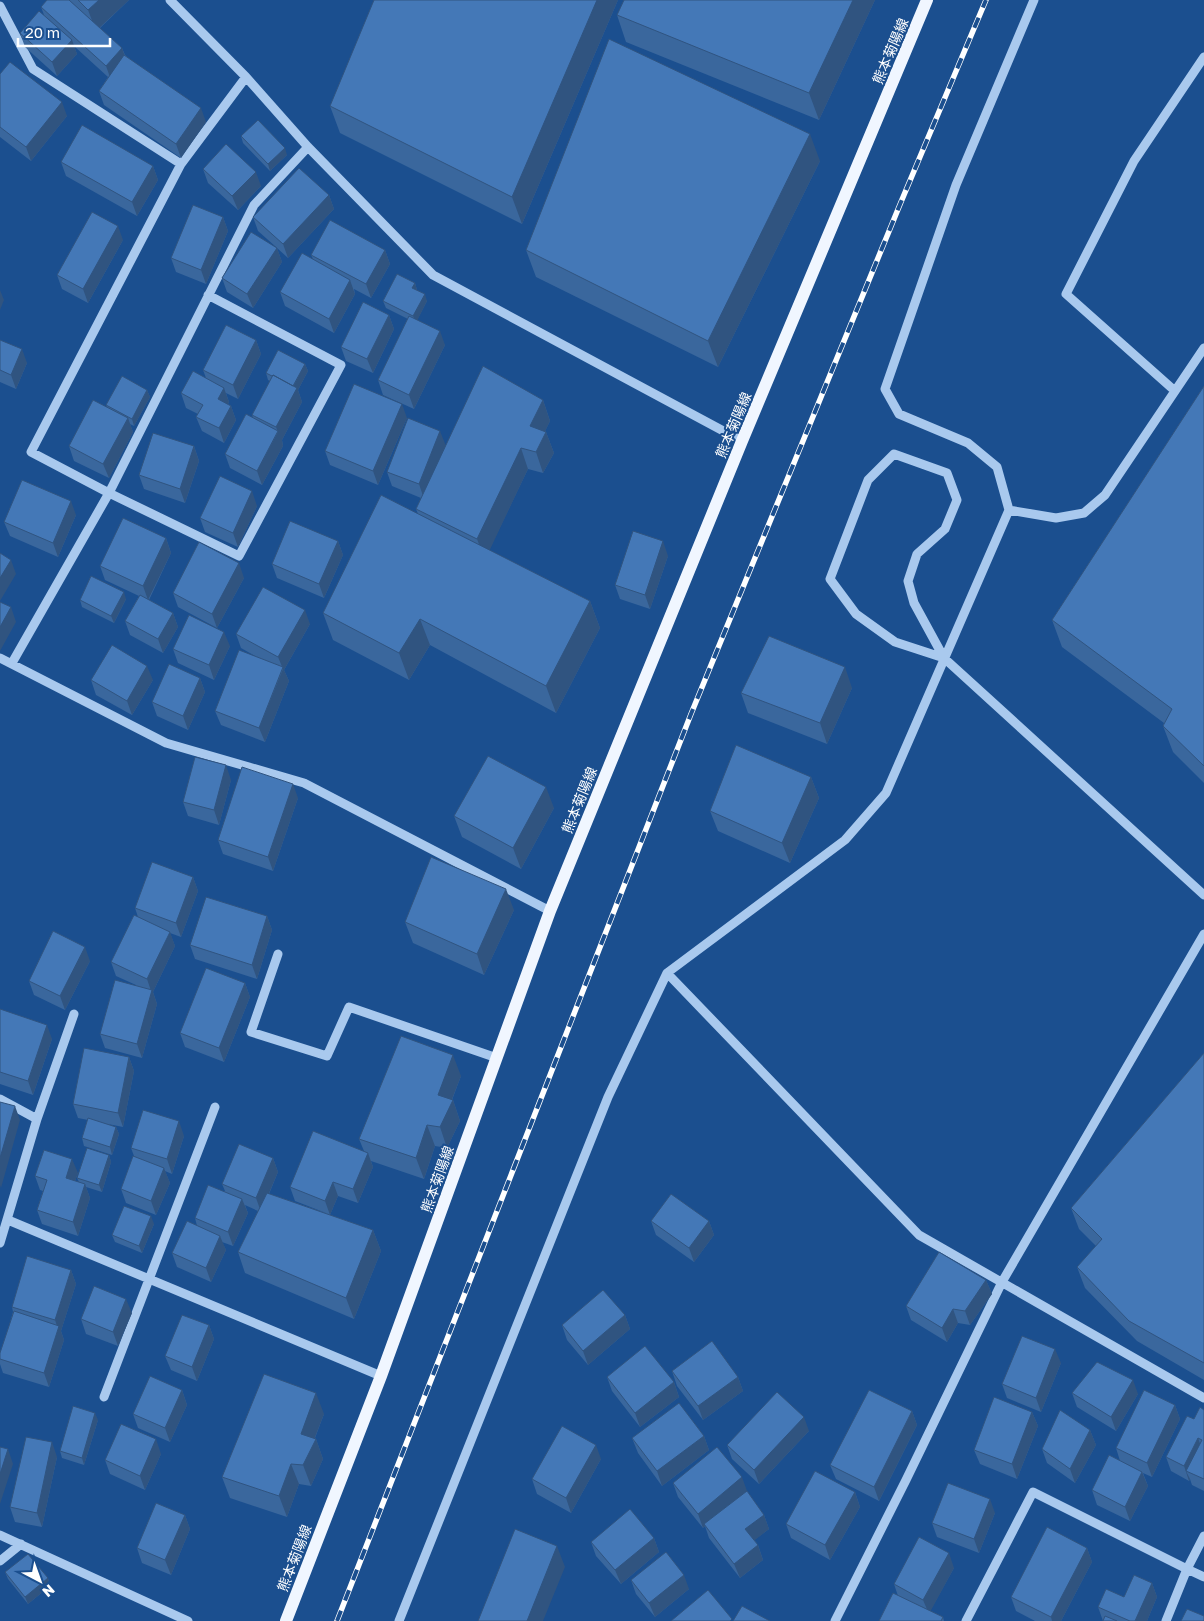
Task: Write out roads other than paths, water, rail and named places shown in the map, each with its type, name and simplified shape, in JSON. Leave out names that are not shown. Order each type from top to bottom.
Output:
[{"type":"main road","name":"熊本菊陽線","points":[[286,1621],[380,1376],[550,911],[742,441],[928,0]]},
{"type":"street","points":[[170,0],[246,77],[308,147],[433,275],[742,441]]},
{"type":"street","points":[[399,1621],[608,1097],[667,973],[845,840],[886,793],[1009,510],[997,468],[968,443],[899,414],[885,389],[956,185],[1034,0]]},
{"type":"street","points":[[0,6],[33,69],[181,164]]},
{"type":"street","points":[[1175,391],[1066,294],[1134,162],[1204,57]]},
{"type":"street","points":[[208,295],[341,365],[239,556],[109,493],[31,452],[181,164],[246,77]]},
{"type":"street","points":[[12,663],[109,493],[254,205],[308,147]]},
{"type":"street","points":[[1009,510],[1056,518],[1084,513],[1105,495],[1204,348]]},
{"type":"street","points":[[944,658],[895,642],[856,614],[830,579],[868,480],[894,454],[947,472],[958,500],[945,529],[916,554],[908,581],[914,603],[944,658],[1204,895]]},
{"type":"street","points":[[0,658],[166,743],[304,783],[550,911]]},
{"type":"street","points":[[835,1621],[1002,1282],[1204,934]]},
{"type":"street","points":[[278,954],[250,1032],[327,1056],[349,1008],[497,1058]]},
{"type":"street","points":[[667,973],[920,1235],[1204,1398]]},
{"type":"street","points":[[0,1243],[37,1119],[74,1014]]},
{"type":"street","points":[[0,1099],[37,1119]]},
{"type":"street","points":[[104,1398],[216,1107]]},
{"type":"street","points":[[8,1220],[380,1376]]},
{"type":"street","points":[[966,1621],[1033,1492],[1204,1577]]},
{"type":"street","points":[[0,1534],[188,1621]]},
{"type":"street","points":[[1166,1621],[1187,1570],[1204,1536]]},
{"type":"street","points":[[0,1561],[21,1544]]},
{"type":"railway","points":[[337,1621],[691,714],[986,0]]}]
